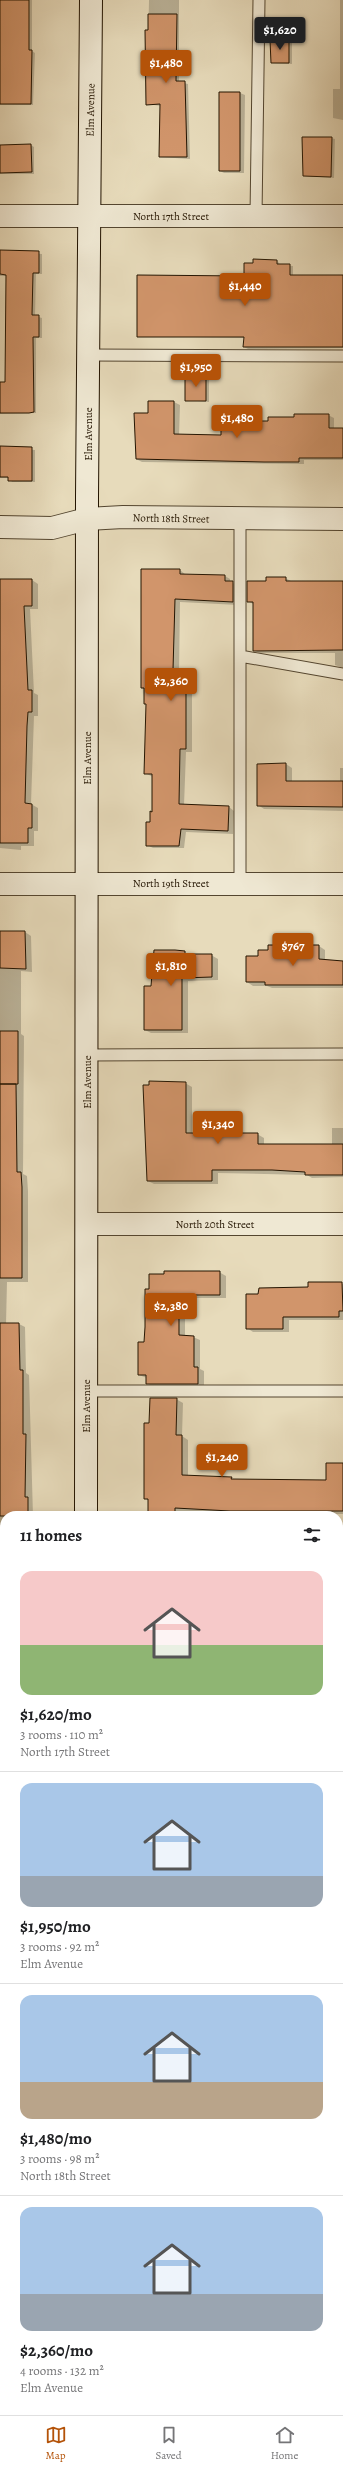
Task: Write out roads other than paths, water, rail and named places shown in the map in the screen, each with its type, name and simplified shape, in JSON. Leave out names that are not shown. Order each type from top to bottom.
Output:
[{"type":"street","name":"Elm Avenue","points":[[86,1511],[87,519],[92,0]]},
{"type":"street","name":"North 17th Street","points":[[0,216],[343,216]]},
{"type":"street","name":"North 18th Street","points":[[0,527],[52,528],[87,519],[343,519]]},
{"type":"street","name":"North 19th Street","points":[[0,884],[343,884]]},
{"type":"street","name":"North 20th Street","points":[[87,1224],[343,1224]]},
{"type":"lane","points":[[256,216],[259,0]]},
{"type":"lane","points":[[88,355],[343,356]]},
{"type":"lane","points":[[240,519],[240,883]]},
{"type":"lane","points":[[240,656],[343,674]]},
{"type":"lane","points":[[87,1055],[343,1054]]},
{"type":"lane","points":[[86,1391],[343,1391]]}]
